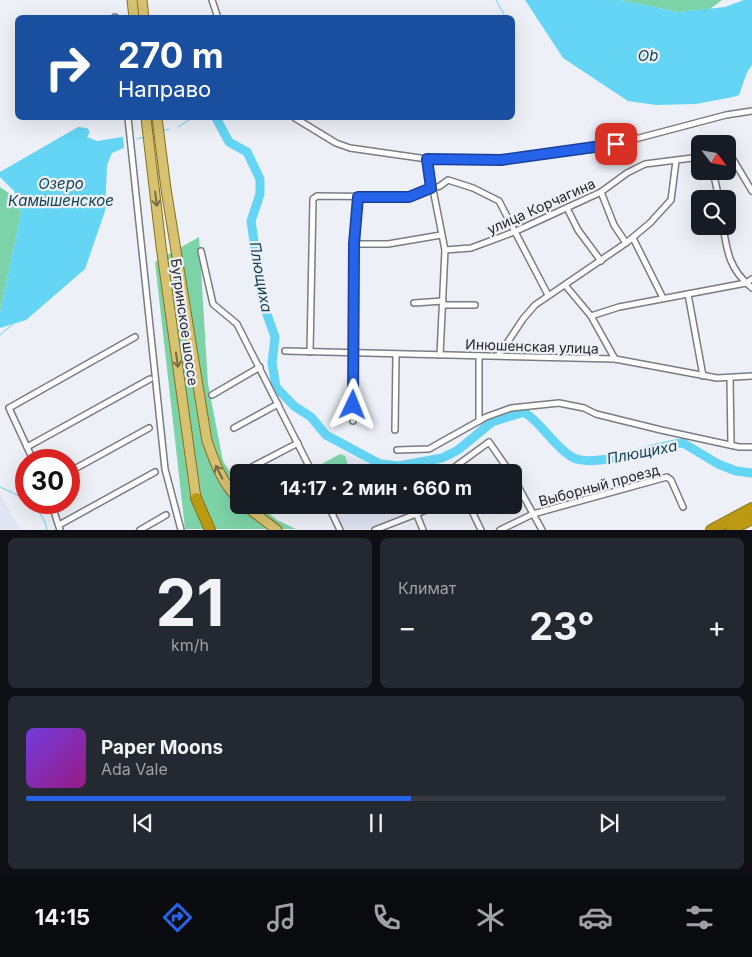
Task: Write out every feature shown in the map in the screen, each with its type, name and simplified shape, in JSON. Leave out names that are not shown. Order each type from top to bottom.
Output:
[{"type":"highway","points":[[196,498],[202,530]]},
{"type":"highway","points":[[196,498],[210,530]]},
{"type":"highway","points":[[711,530],[752,508]]},
{"type":"highway","points":[[732,530],[752,519]]},
{"type":"main road","points":[[132,0],[134,15]]},
{"type":"main road","points":[[142,0],[144,15]]},
{"type":"main road","name":"Бугринское шоссе","points":[[146,120],[196,498]]},
{"type":"main road","points":[[157,120],[207,441],[217,469],[230,490]]},
{"type":"main road","points":[[256,514],[277,530]]},
{"type":"street","points":[[212,0],[217,15]]},
{"type":"street","points":[[298,120],[336,143],[350,148],[427,159],[501,160],[601,148],[726,115],[752,111]]},
{"type":"street","points":[[128,120],[164,469],[180,530]]},
{"type":"street","name":"улица Корчагина","points":[[445,250],[470,248],[514,232],[601,192],[627,173],[645,164],[691,158]]},
{"type":"street","points":[[427,159],[431,188],[445,250],[440,355]]},
{"type":"street","points":[[498,354],[523,319],[548,295],[626,244],[650,224],[671,200],[676,161]]},
{"type":"street","points":[[736,164],[752,191]]},
{"type":"street","points":[[310,352],[313,199],[317,196],[409,197],[448,180],[494,197],[499,201],[548,295]]},
{"type":"street","points":[[601,192],[614,224],[626,244]]},
{"type":"street","points":[[353,421],[354,244],[358,197]]},
{"type":"street","points":[[567,208],[578,230],[601,261]]},
{"type":"street","points":[[354,244],[388,244],[441,235]]},
{"type":"street","points":[[724,235],[728,256],[738,275],[752,288]]},
{"type":"street","points":[[633,238],[663,298]]},
{"type":"street","points":[[201,251],[213,304],[237,324],[308,464]]},
{"type":"street","points":[[590,316],[619,307],[746,283],[752,279]]},
{"type":"street","points":[[565,285],[590,316],[615,359]]},
{"type":"street","points":[[688,294],[703,376]]},
{"type":"street","points":[[414,303],[474,305]]},
{"type":"street","points":[[135,338],[9,408],[27,447],[150,379]]},
{"type":"street","name":"Инюшенская улица","points":[[285,350],[479,356],[498,354],[615,359],[703,376],[730,378],[752,376]]},
{"type":"street","points":[[396,354],[396,430]]},
{"type":"street","points":[[479,356],[479,421]]},
{"type":"street","points":[[212,395],[260,367]]},
{"type":"street","points":[[730,378],[731,445]]},
{"type":"street","points":[[397,450],[429,449],[479,421],[511,408],[558,403],[731,445],[752,447]]},
{"type":"street","points":[[234,428],[278,404]]},
{"type":"street","points":[[80,466],[149,428]]},
{"type":"street","points":[[459,464],[489,442],[504,464]]},
{"type":"street","points":[[258,464],[298,443]]},
{"type":"street","points":[[55,514],[59,527],[155,472]]},
{"type":"street","name":"Выборный проезд","points":[[533,514],[667,478],[672,480],[683,507]]},
{"type":"street","points":[[522,494],[542,530]]},
{"type":"street","points":[[332,514],[340,530]]},
{"type":"street","points":[[375,530],[414,514]]},
{"type":"street","points":[[416,514],[423,530]]},
{"type":"street","points":[[473,514],[481,530]]},
{"type":"street","points":[[500,530],[533,514]]},
{"type":"street","points":[[140,530],[166,515]]},
{"type":"shaded area","points":[[344,453],[369,464],[325,464]]},
{"type":"shaded area","points":[[0,494],[20,529],[0,529]]},
{"type":"shaded area","points":[[335,514],[412,514],[377,529],[344,529]]},
{"type":"green space","points":[[620,0],[722,0],[710,9],[678,12]]},
{"type":"green space","points":[[0,187],[16,198],[21,213],[0,313]]},
{"type":"green space","points":[[199,237],[208,384],[223,461],[230,472],[230,514],[270,514],[277,520],[296,529],[185,529],[155,262]]},
{"type":"green space","points":[[340,454],[345,456],[348,464],[322,464]]},
{"type":"water","name":"Ob","points":[[525,0],[620,0],[678,12],[725,7],[744,0],[752,0],[752,65],[747,72],[739,95],[733,97],[696,104],[656,105],[628,101],[563,58]]},
{"type":"water","name":"Озеро Камышенское","points":[[78,127],[87,128],[90,132],[87,137],[97,141],[123,137],[124,148],[112,153],[107,165],[105,211],[85,269],[26,320],[0,328],[0,313],[21,213],[14,191],[0,177],[0,172]]},
{"type":"waterway","name":"Плющиха","points":[[496,0],[504,15]]},
{"type":"waterway","points":[[178,127],[189,120]]},
{"type":"waterway","name":"Плющиха","points":[[217,120],[229,142],[247,152],[260,179],[260,194],[251,221],[263,303],[275,337],[272,363],[276,387],[294,406],[311,417],[326,435],[380,464],[399,466],[442,458],[458,450],[492,422],[524,412],[565,452],[572,457],[582,460],[609,459],[683,443],[718,464],[736,471],[752,473]]},
{"type":"waterway","points":[[162,131],[169,129]]},
{"type":"waterway","points":[[137,139],[144,137]]},
{"type":"waterway","points":[[0,335],[13,324]]},
{"type":"waterway","points":[[0,487],[15,494]]},
{"type":"waterway","points":[[40,514],[47,530]]},
{"type":"route","points":[[353,405],[354,244],[358,197],[409,197],[422,193],[431,188],[427,159],[501,160],[601,148],[616,144]]}]
